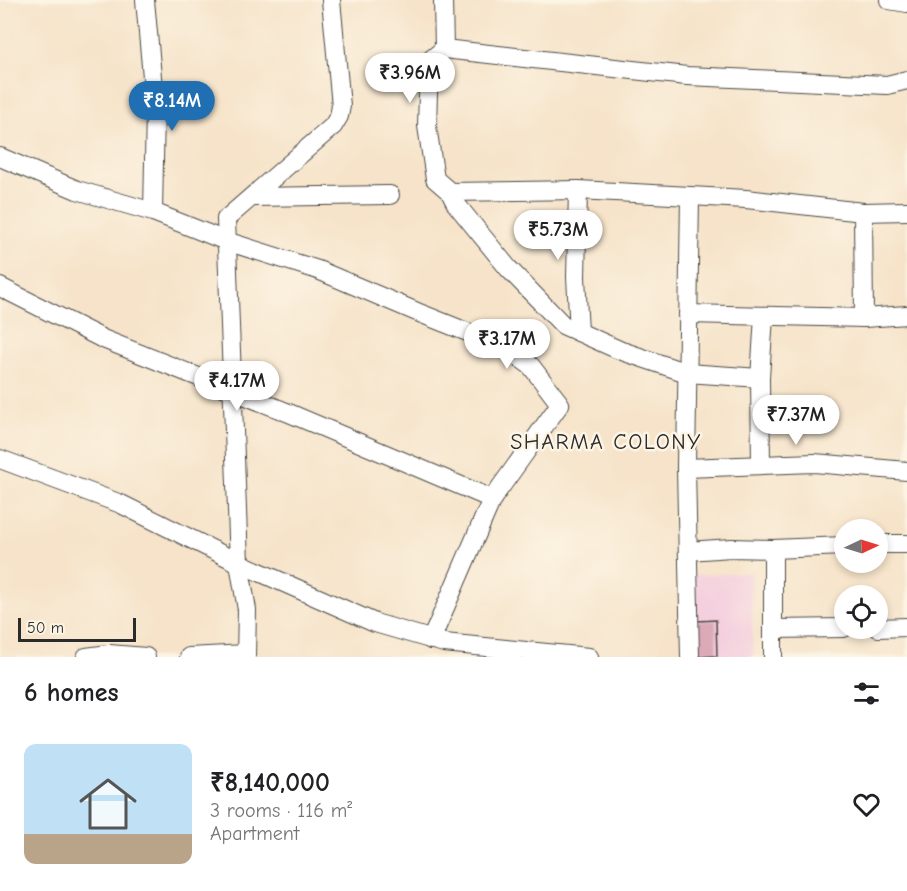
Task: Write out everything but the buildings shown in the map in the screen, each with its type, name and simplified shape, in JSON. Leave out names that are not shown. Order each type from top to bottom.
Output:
[{"type":"street","points":[[145,0],[155,110],[153,212]]},
{"type":"street","points":[[189,657],[246,656],[247,610],[239,563],[226,219],[333,126],[339,116],[341,106],[331,0]]},
{"type":"street","points":[[443,0],[444,49]]},
{"type":"street","points":[[889,0],[907,3]]},
{"type":"street","points":[[760,378],[687,373],[619,350],[563,325],[508,268],[456,204],[450,192],[435,179],[427,126],[429,61],[444,49],[687,76],[887,85],[907,80]]},
{"type":"street","points":[[0,157],[77,190],[153,212],[226,242],[318,270],[506,347],[531,366],[560,404],[492,500],[430,640]]},
{"type":"street","points":[[450,192],[578,190],[746,199],[863,212],[907,211]]},
{"type":"street","points":[[578,190],[576,277],[579,332]]},
{"type":"street","points":[[252,197],[390,195]]},
{"type":"street","points":[[690,196],[686,468],[690,657]]},
{"type":"street","points":[[863,212],[864,318]]},
{"type":"street","points":[[0,287],[103,339],[289,413],[492,500]]},
{"type":"street","points":[[688,314],[864,318],[907,315]]},
{"type":"street","points":[[761,465],[760,378],[764,316]]},
{"type":"street","points":[[0,459],[121,504],[239,563],[375,623],[462,651],[589,657]]},
{"type":"street","points":[[686,468],[814,463],[907,471]]},
{"type":"street","points":[[888,544],[907,544]]},
{"type":"street","points":[[688,551],[834,546]]},
{"type":"street","points":[[773,657],[774,549]]},
{"type":"street","points":[[888,627],[907,627]]},
{"type":"street","points":[[773,629],[834,628]]},
{"type":"street","points":[[86,657],[109,654],[146,657]]},
{"type":"shaded area","points":[[751,573],[753,657],[695,657],[692,575]]},
{"type":"district","name":"SHARMA COLONY","points":[[606,442]]}]
